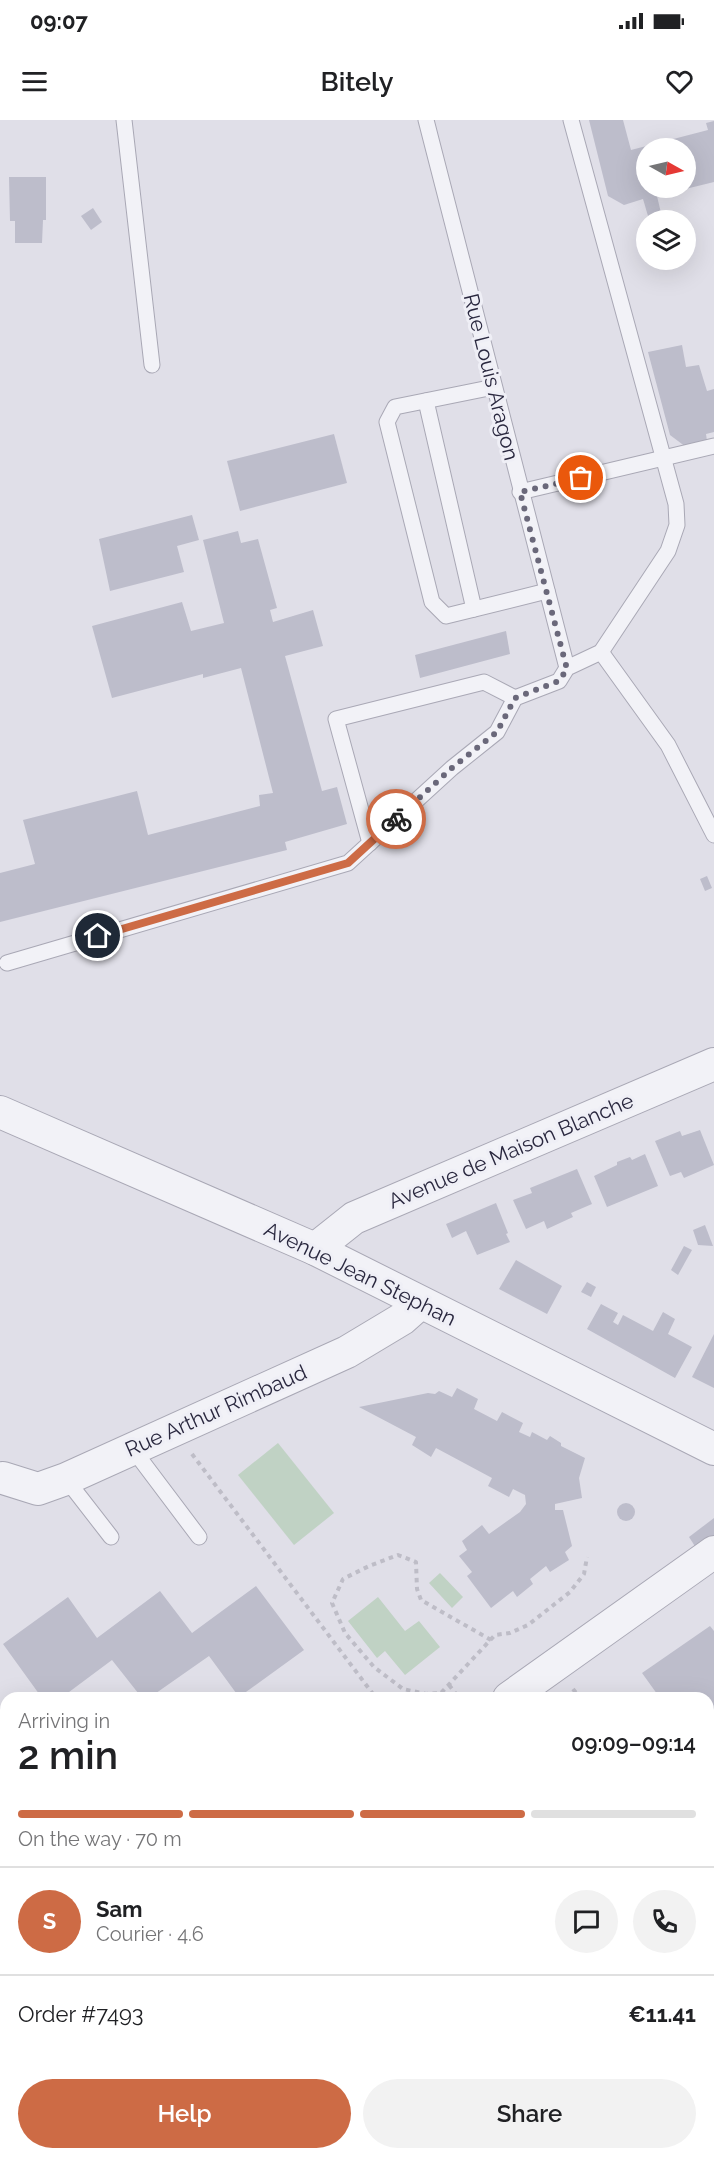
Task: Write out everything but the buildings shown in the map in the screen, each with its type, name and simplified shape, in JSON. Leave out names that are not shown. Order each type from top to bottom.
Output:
[{"type":"street","name":"Avenue de Maison Blanche","points":[[315,1249],[354,1218],[714,1064]]},
{"type":"street","name":"Avenue Jean Stephan","points":[[0,1112],[315,1249],[714,1449]]},
{"type":"street","name":"Rue Arthur Rimbaud","points":[[3,1478],[38,1489],[66,1479],[348,1352],[402,1319],[420,1303]]},
{"type":"street","points":[[517,1692],[714,1552]]},
{"type":"lane","points":[[124,120],[152,365]]},
{"type":"lane","name":"Rue Louis Aragon","points":[[426,120],[567,669]]},
{"type":"lane","points":[[7,963],[348,863],[452,768],[497,732],[515,698],[559,681],[567,669],[601,652],[668,551],[677,525],[676,504],[571,120]]},
{"type":"lane","points":[[494,387],[394,407],[387,422],[432,602],[446,616],[547,591]]},
{"type":"lane","points":[[426,401],[474,609]]},
{"type":"lane","points":[[520,492],[714,446]]},
{"type":"lane","points":[[601,652],[668,745],[714,835]]},
{"type":"lane","points":[[370,843],[336,719],[484,682],[515,698]]},
{"type":"lane","points":[[132,1448],[199,1537]]},
{"type":"lane","points":[[66,1479],[111,1537]]},
{"type":"path","points":[[174,1430],[371,1692]]},
{"type":"path","points":[[417,1692],[403,1689],[374,1667],[345,1633],[332,1603],[343,1579],[398,1555],[416,1562],[417,1589],[421,1600],[491,1640]]},
{"type":"path","points":[[442,1692],[495,1635],[510,1633],[528,1625],[570,1592],[584,1574],[587,1557]]},
{"type":"path","points":[[449,1685],[454,1692]]},
{"type":"green space","points":[[278,1443],[334,1513],[294,1545],[238,1475]]},
{"type":"green space","points":[[440,1573],[463,1597],[452,1608],[429,1583]]},
{"type":"green space","points":[[378,1597],[405,1631],[419,1621],[440,1647],[405,1675],[385,1651],[377,1658],[348,1621]]},
{"type":"way so far","points":[[396,819],[452,768],[497,732],[515,698],[559,681],[567,669],[520,492],[581,478]]},
{"type":"route","points":[[98,936],[348,863],[396,819]]}]
